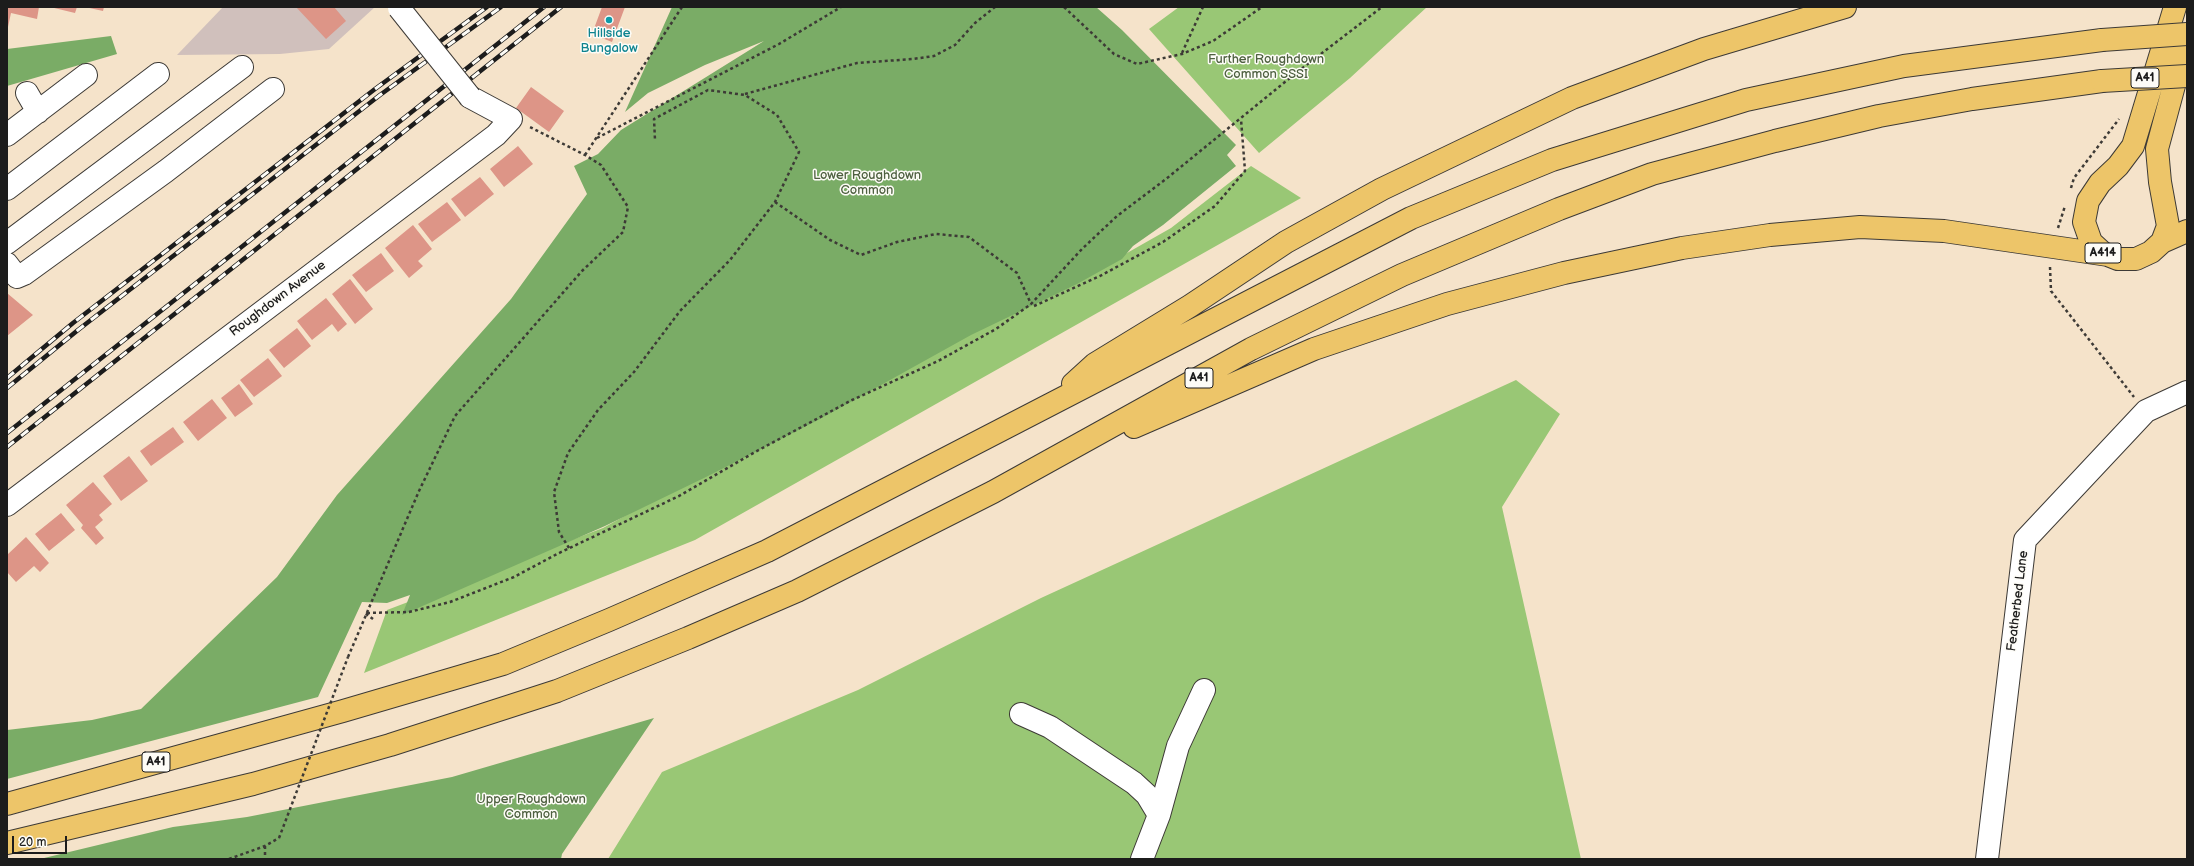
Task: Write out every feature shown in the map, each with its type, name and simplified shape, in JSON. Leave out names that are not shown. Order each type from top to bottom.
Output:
[{"type":"highway","points":[[1050,405],[1095,364],[1190,306],[1286,242],[1382,189],[1572,98],[1704,49],[1845,7]]},
{"type":"highway","name":"A414","points":[[2162,242],[2152,252],[2136,259],[2118,259],[2102,253],[2091,242],[2084,222],[2088,201],[2100,183],[2118,166],[2133,146],[2175,7]]},
{"type":"highway","points":[[2162,242],[2168,226],[2160,182],[2157,149],[2187,36]]},
{"type":"highway","name":"A41","points":[[7,804],[343,711],[503,664],[609,620],[767,551],[1411,218],[1552,160],[1753,99],[1904,66],[2102,40],[2187,36]]},
{"type":"highway","name":"A41","points":[[7,843],[253,784],[390,745],[557,691],[797,591],[993,492],[1077,444],[1251,349],[1402,275],[1559,209],[1652,174],[1775,141],[1879,116],[1972,99],[2102,80],[2187,76]]},
{"type":"highway","points":[[1077,444],[1145,423],[1314,350],[1447,304],[1564,273],[1682,248],[1770,235],[1860,227],[1944,231],[2049,245],[2108,255]]},
{"type":"highway","points":[[2162,242],[2187,231]]},
{"type":"street","points":[[399,7],[470,98],[511,119]]},
{"type":"street","points":[[7,243],[242,67]]},
{"type":"street","points":[[7,189],[158,74]]},
{"type":"street","points":[[9,128],[38,112],[86,75]]},
{"type":"street","points":[[7,264],[18,277],[24,274],[166,171],[273,89]]},
{"type":"street","points":[[26,93],[38,112]]},
{"type":"street","name":"Roughdown Avenue","points":[[7,506],[496,135],[511,119]]},
{"type":"street","name":"Featherbed Lane","points":[[1987,859],[2025,540],[2146,411],[2187,392]]},
{"type":"street","points":[[1142,859],[1159,815],[1178,746],[1204,690]]},
{"type":"street","points":[[1021,714],[1050,727],[1134,783],[1147,795],[1159,815]]},
{"type":"path","points":[[585,155],[682,7]]},
{"type":"path","points":[[597,138],[779,44],[841,7]]},
{"type":"path","points":[[744,95],[857,63],[934,56],[955,44],[975,23],[996,7]]},
{"type":"path","points":[[1064,7],[1114,54],[1137,64],[1182,54],[1213,41],[1262,7]]},
{"type":"path","points":[[1182,54],[1203,7]]},
{"type":"path","points":[[1033,305],[1082,249],[1117,216],[1166,180],[1382,7]]},
{"type":"path","points":[[569,548],[559,532],[554,492],[568,453],[598,410],[634,372],[680,312],[730,260],[775,202],[799,152],[777,115],[744,95],[708,90],[654,119],[655,140]]},
{"type":"path","points":[[2070,191],[2074,178],[2124,113]]},
{"type":"path","points":[[229,859],[265,846],[279,838],[365,613],[419,491],[455,416],[582,271],[623,232],[628,207],[601,165],[585,155],[511,119]]},
{"type":"path","points":[[365,613],[409,612],[450,602],[514,577],[569,548],[679,496],[755,452],[852,400],[938,361],[996,329],[1033,305],[1100,276],[1163,242],[1216,206],[1245,171],[1241,119]]},
{"type":"path","points":[[775,202],[830,240],[862,254],[897,242],[936,234],[969,237],[1017,273],[1033,305]]},
{"type":"path","points":[[2049,245],[2057,232],[2066,205]]},
{"type":"path","points":[[2051,291],[2146,411]]},
{"type":"path","points":[[365,613],[373,618]]},
{"type":"path","points":[[265,846],[265,859]]},
{"type":"shaded area","points":[[223,7],[375,7],[329,49],[280,54],[177,55]]},
{"type":"green space","name":"Lower Roughdown Common","points":[[672,7],[1096,7],[1122,30],[1236,145],[1227,155],[1236,166],[1163,225],[1133,246],[1122,259],[1077,284],[971,335],[818,420],[706,477],[605,526],[402,615],[410,595],[387,603],[362,602],[318,697],[7,779],[7,730],[92,720],[141,709],[277,577],[337,495],[511,299],[587,194],[574,166],[598,154],[621,130],[764,41],[705,65],[648,93],[625,112]]},
{"type":"green space","name":"Further Roughdown Common SSSI","points":[[1179,7],[1427,7],[1350,78],[1259,153],[1149,29]]},
{"type":"green space","points":[[111,36],[117,54],[7,86],[7,49]]},
{"type":"green space","points":[[1251,166],[1301,198],[695,540],[364,673],[387,610],[603,528],[850,392],[1083,278],[1171,228]]},
{"type":"green space","points":[[1516,380],[1560,414],[1502,507],[1581,859],[608,859],[662,772],[858,690],[1041,598]]},
{"type":"green space","name":"Upper Roughdown Common","points":[[654,718],[562,854],[561,859],[40,859],[173,827],[247,817],[452,777]]},
{"type":"building","points":[[7,7],[39,7],[37,19],[11,13],[8,27]]},
{"type":"building","points":[[50,7],[77,7],[75,13]]},
{"type":"building","points":[[85,7],[104,7],[103,11]]},
{"type":"building","points":[[296,7],[334,7],[346,21],[326,39]]},
{"type":"building","name":"Hillside Bungalow","points":[[602,7],[625,7],[612,42],[592,34]]},
{"type":"building","points":[[531,87],[564,111],[549,132],[516,108]]},
{"type":"building","points":[[518,146],[533,164],[504,187],[490,169]]},
{"type":"building","points":[[480,177],[494,194],[465,217],[451,199]]},
{"type":"building","points":[[447,202],[461,220],[432,242],[418,224]]},
{"type":"building","points":[[413,225],[432,249],[418,261],[423,266],[409,278],[385,248]]},
{"type":"building","points":[[381,253],[394,271],[366,292],[352,275]]},
{"type":"building","points":[[350,279],[373,309],[355,324],[332,294]]},
{"type":"building","points":[[7,293],[33,315],[7,336]]},
{"type":"building","points":[[326,298],[347,324],[338,332],[332,324],[312,340],[297,321]]},
{"type":"building","points":[[297,328],[311,346],[284,368],[269,350]]},
{"type":"building","points":[[268,358],[282,376],[254,397],[240,380]]},
{"type":"building","points":[[239,384],[253,404],[235,417],[221,398]]},
{"type":"building","points":[[212,399],[227,418],[198,441],[183,422]]},
{"type":"building","points":[[173,427],[184,442],[151,466],[140,451]]},
{"type":"building","points":[[129,456],[148,481],[121,501],[103,476]]},
{"type":"building","points":[[93,482],[112,504],[99,515],[103,520],[95,527],[104,538],[96,545],[81,528],[83,525],[66,505]]},
{"type":"building","points":[[61,513],[75,530],[49,551],[35,534]]},
{"type":"building","points":[[26,537],[49,563],[40,572],[34,566],[16,582],[7,572],[7,555]]},
{"type":"railway","points":[[7,378],[73,323],[375,89],[487,7]]},
{"type":"railway","points":[[7,388],[78,330],[380,95],[501,7]]},
{"type":"railway","points":[[7,433],[544,7]]},
{"type":"railway","points":[[7,447],[561,7]]},
{"type":"place","name":"Hillside Bungalow","points":[[609,20]]}]
